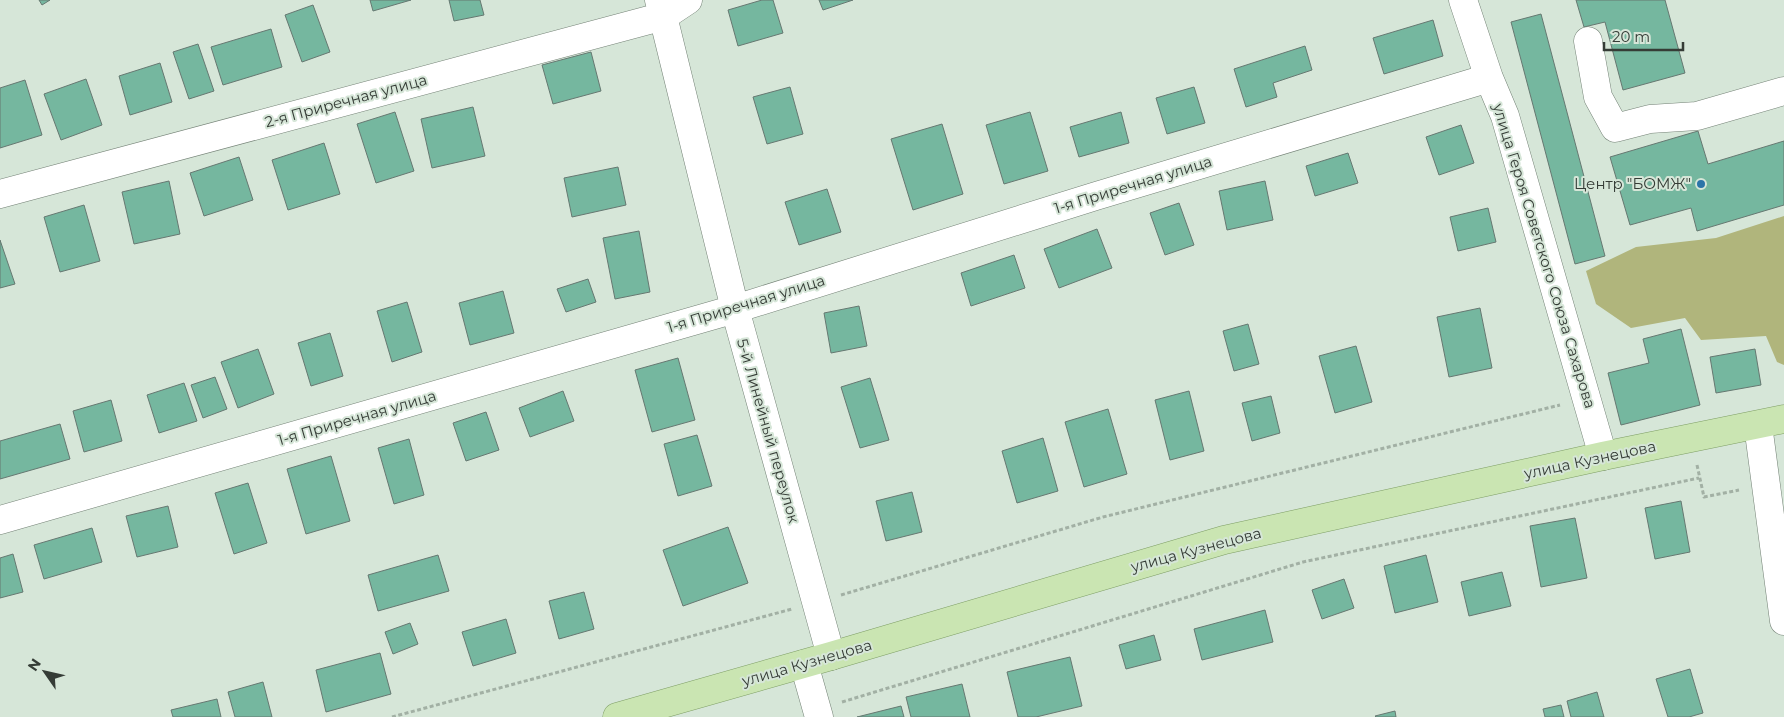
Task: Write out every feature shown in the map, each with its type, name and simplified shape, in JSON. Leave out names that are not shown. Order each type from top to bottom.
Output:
[{"type":"main road","name":"улица Кузнецова","points":[[616,717],[832,656],[1224,540],[1603,456],[1771,422]]},
{"type":"street","name":"2-я Приречная улица","points":[[0,194],[688,0]]},
{"type":"street","name":"улица Героя Советского Союза Сахарова","points":[[1463,0],[1489,78],[1505,116],[1603,456]]},
{"type":"street","name":"5-й Линейный переулок","points":[[661,8],[734,309],[832,656]]},
{"type":"street","points":[[1588,41],[1598,96],[1615,128],[1650,119],[1697,116],[1784,91]]},
{"type":"street","name":"1-я Приречная улица","points":[[0,520],[734,309],[1096,196],[1489,78]]},
{"type":"street","points":[[1771,422],[1784,622]]},
{"type":"street","points":[[804,664],[818,714]]},
{"type":"path","points":[[392,717],[816,602],[1103,517],[1587,398]]},
{"type":"path","points":[[818,714],[1303,562],[1699,478]]},
{"type":"green space","points":[[1784,216],[1784,365],[1777,362],[1766,336],[1701,340],[1685,318],[1631,328],[1596,304],[1586,271],[1636,247],[1716,238]]},
{"type":"building","points":[[39,0],[50,0],[42,5]]},
{"type":"building","points":[[370,0],[411,0],[373,11]]},
{"type":"building","points":[[449,0],[480,0],[484,15],[454,21]]},
{"type":"building","points":[[762,0],[773,0],[783,33],[738,46],[728,10]]},
{"type":"building","points":[[819,0],[853,0],[823,10]]},
{"type":"building","points":[[1576,0],[1665,0],[1685,73],[1623,90],[1605,22],[1584,27]]},
{"type":"building","points":[[313,5],[330,52],[302,62],[285,15]]},
{"type":"building","points":[[1541,14],[1605,256],[1575,264],[1511,22]]},
{"type":"building","points":[[1433,20],[1443,56],[1384,74],[1373,38]]},
{"type":"building","points":[[271,29],[282,67],[223,85],[211,47]]},
{"type":"building","points":[[198,44],[214,91],[189,99],[173,52]]},
{"type":"building","points":[[1305,46],[1312,70],[1273,83],[1277,97],[1246,107],[1234,69]]},
{"type":"building","points":[[591,52],[601,91],[553,104],[542,65]]},
{"type":"building","points":[[160,63],[172,102],[130,115],[119,76]]},
{"type":"building","points":[[86,79],[102,125],[61,140],[44,94]]},
{"type":"building","points":[[25,80],[42,135],[0,148],[0,88]]},
{"type":"building","points":[[790,87],[803,134],[767,144],[753,97]]},
{"type":"building","points":[[1194,87],[1205,123],[1167,134],[1156,98]]},
{"type":"building","points":[[473,107],[485,156],[432,168],[421,119]]},
{"type":"building","points":[[395,112],[414,171],[376,183],[357,124]]},
{"type":"building","points":[[1030,112],[1048,171],[1004,184],[986,125]]},
{"type":"building","points":[[1121,112],[1129,143],[1079,157],[1070,127]]},
{"type":"building","points":[[942,124],[963,194],[913,210],[891,139]]},
{"type":"building","points":[[1461,125],[1474,163],[1439,175],[1426,137]]},
{"type":"building","name":"Центр \"БОМЖ\"","points":[[1698,131],[1708,164],[1784,141],[1784,205],[1697,231],[1691,208],[1630,225],[1610,157]]},
{"type":"building","points":[[324,143],[340,194],[288,210],[272,160]]},
{"type":"building","points":[[1348,153],[1358,183],[1315,196],[1306,166]]},
{"type":"building","points":[[239,157],[253,200],[204,216],[190,173]]},
{"type":"building","points":[[618,167],[626,205],[572,217],[564,178]]},
{"type":"building","points":[[169,181],[180,234],[134,244],[122,192]]},
{"type":"building","points":[[1265,181],[1273,220],[1227,230],[1219,191]]},
{"type":"building","points":[[827,189],[841,232],[799,245],[785,202]]},
{"type":"building","points":[[1179,203],[1194,245],[1165,255],[1150,213]]},
{"type":"building","points":[[84,205],[100,261],[60,272],[44,217]]},
{"type":"building","points":[[1488,208],[1496,242],[1458,251],[1450,217]]},
{"type":"building","points":[[1097,229],[1112,268],[1059,288],[1044,249]]},
{"type":"building","points":[[639,231],[650,292],[615,299],[603,238]]},
{"type":"building","points":[[0,240],[15,284],[0,288]]},
{"type":"building","points":[[1014,255],[1025,288],[971,306],[961,273]]},
{"type":"building","points":[[588,279],[596,302],[566,312],[557,289]]},
{"type":"building","points":[[503,291],[514,333],[470,345],[459,303]]},
{"type":"building","points":[[407,302],[422,352],[392,362],[377,311]]},
{"type":"building","points":[[859,306],[867,346],[831,353],[824,313]]},
{"type":"building","points":[[1480,308],[1492,368],[1449,377],[1437,317]]},
{"type":"building","points":[[1248,324],[1259,364],[1234,371],[1223,331]]},
{"type":"building","points":[[1681,329],[1700,405],[1621,425],[1608,373],[1649,363],[1643,339]]},
{"type":"building","points":[[330,333],[343,376],[311,386],[298,343]]},
{"type":"building","points":[[1356,346],[1372,402],[1335,413],[1319,356]]},
{"type":"building","points":[[258,349],[274,394],[238,408],[221,362]]},
{"type":"building","points":[[1755,349],[1761,385],[1716,393],[1710,357]]},
{"type":"building","points":[[678,358],[695,420],[652,432],[635,370]]},
{"type":"building","points":[[215,377],[227,409],[203,418],[191,385]]},
{"type":"building","points":[[870,378],[889,440],[860,448],[841,387]]},
{"type":"building","points":[[184,383],[197,421],[159,433],[147,395]]},
{"type":"building","points":[[563,391],[574,421],[530,437],[519,408]]},
{"type":"building","points":[[1189,391],[1204,451],[1170,460],[1155,400]]},
{"type":"building","points":[[1271,396],[1280,433],[1252,441],[1242,403]]},
{"type":"building","points":[[111,400],[122,441],[84,452],[73,411]]},
{"type":"building","points":[[1108,409],[1127,474],[1084,487],[1065,422]]},
{"type":"building","points":[[486,412],[499,450],[466,461],[453,423]]},
{"type":"building","points":[[60,424],[70,459],[0,479],[0,441]]},
{"type":"building","points":[[697,435],[712,486],[678,496],[664,444]]},
{"type":"building","points":[[1043,438],[1058,491],[1017,503],[1002,451]]},
{"type":"building","points":[[409,439],[424,495],[394,504],[378,448]]},
{"type":"building","points":[[331,456],[350,521],[306,534],[287,469]]},
{"type":"building","points":[[248,483],[267,543],[234,554],[215,493]]},
{"type":"building","points":[[912,492],[922,532],[886,541],[876,501]]},
{"type":"building","points":[[1681,501],[1690,552],[1655,559],[1645,508]]},
{"type":"building","points":[[168,506],[178,547],[137,557],[126,516]]},
{"type":"building","points":[[1575,518],[1587,578],[1541,587],[1530,526]]},
{"type":"building","points":[[728,527],[748,583],[683,606],[663,550]]},
{"type":"building","points":[[92,528],[102,562],[44,579],[34,545]]},
{"type":"building","points":[[13,554],[23,592],[0,598],[0,558]]},
{"type":"building","points":[[438,555],[449,591],[378,611],[368,575]]},
{"type":"building","points":[[1426,555],[1438,602],[1395,613],[1384,566]]},
{"type":"building","points":[[1502,572],[1511,606],[1469,616],[1461,582]]},
{"type":"building","points":[[1344,579],[1354,608],[1322,619],[1312,590]]},
{"type":"building","points":[[584,592],[594,629],[559,639],[549,601]]},
{"type":"building","points":[[1265,610],[1273,642],[1202,660],[1194,629]]},
{"type":"building","points":[[506,619],[516,653],[473,666],[462,632]]},
{"type":"building","points":[[410,623],[418,644],[393,654],[385,632]]},
{"type":"building","points":[[1154,635],[1161,660],[1126,669],[1119,645]]},
{"type":"building","points":[[380,653],[391,694],[326,712],[316,670]]},
{"type":"building","points":[[1070,657],[1082,706],[1036,717],[1018,717],[1007,672]]},
{"type":"building","points":[[1690,669],[1703,713],[1689,717],[1668,717],[1656,679]]},
{"type":"building","points":[[263,682],[272,717],[235,717],[228,692]]},
{"type":"building","points":[[962,684],[970,717],[911,717],[906,697]]},
{"type":"building","points":[[1597,692],[1604,717],[1571,717],[1567,701]]},
{"type":"building","points":[[217,699],[221,717],[173,717],[171,710]]},
{"type":"building","points":[[1561,705],[1564,717],[1545,717],[1543,709]]},
{"type":"building","points":[[901,706],[904,717],[857,717]]},
{"type":"building","points":[[1395,711],[1396,717],[1375,716]]},
{"type":"place","name":"Центр \"БОМЖ\"","points":[[1701,184]]}]
